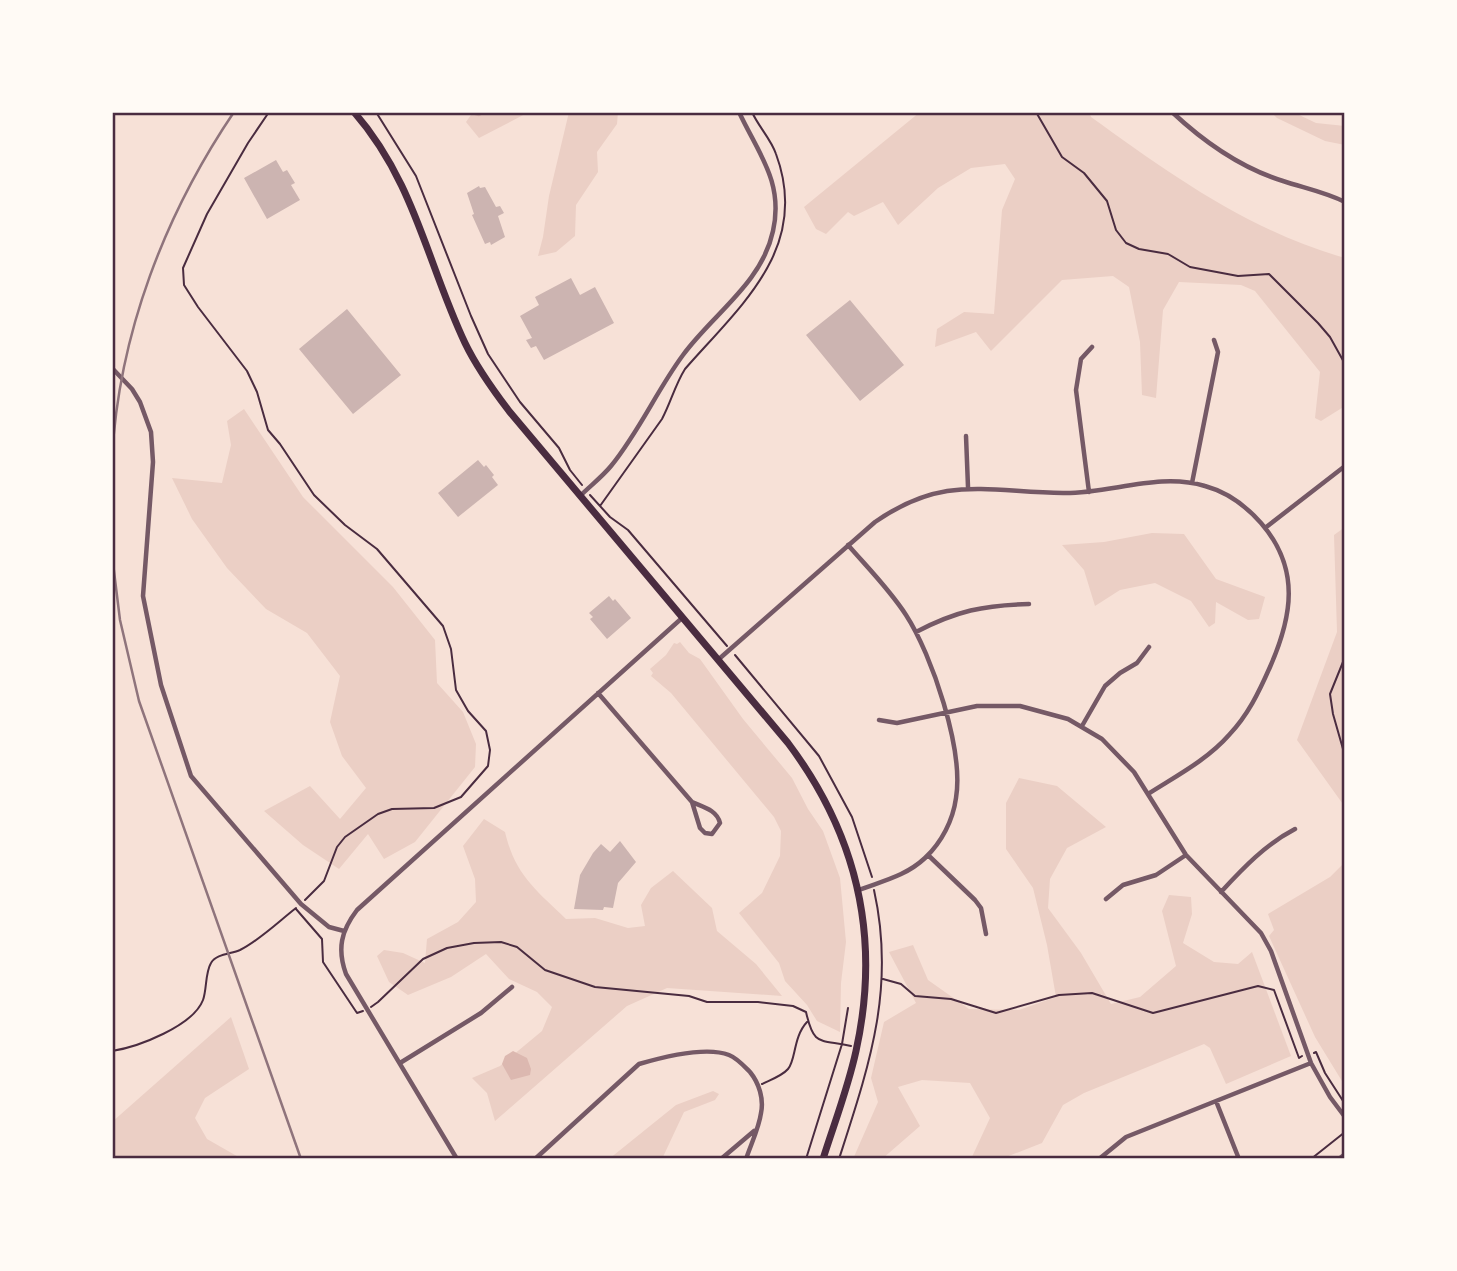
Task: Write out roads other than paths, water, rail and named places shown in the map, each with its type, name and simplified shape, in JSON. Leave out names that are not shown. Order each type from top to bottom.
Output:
[{"type":"main road","points":[[354,112],[381,147],[404,189],[461,332],[479,368],[509,411],[583,493],[682,618],[788,743],[818,785],[840,831],[859,890],[867,965],[863,1015],[856,1052],[822,1159]]},
{"type":"street","points":[[583,493],[610,467],[685,351],[748,282],[766,251],[775,215],[773,181],[739,112]]},
{"type":"street","points":[[1172,112],[1203,139],[1247,166],[1281,181],[1332,195],[1345,202]]},
{"type":"street","points":[[1192,483],[1218,352],[1214,340]]},
{"type":"street","points":[[1089,492],[1076,390],[1081,359],[1092,347]]},
{"type":"street","points":[[112,368],[140,402],[151,432],[153,462],[143,596],[161,685],[191,776],[301,904],[330,927],[344,931]]},
{"type":"street","points":[[966,436],[968,487]]},
{"type":"street","points":[[1265,528],[1345,467]]},
{"type":"street","points":[[718,660],[875,522],[904,504],[936,492],[968,487],[1051,493],[1089,492],[1165,481],[1192,483],[1218,491],[1246,508],[1265,528],[1278,548],[1289,602],[1283,638],[1261,687],[1240,722],[1217,747],[1148,794]]},
{"type":"street","points":[[848,545],[889,592],[916,632],[935,676],[957,768],[957,796],[949,824],[928,855],[901,875],[859,890]]},
{"type":"street","points":[[916,632],[941,619],[972,608],[1029,604]]},
{"type":"street","points":[[457,1159],[346,974],[341,962],[344,931],[357,910],[682,618]]},
{"type":"street","points":[[1082,726],[1105,686],[1137,663],[1149,648]]},
{"type":"street","points":[[597,692],[691,802],[705,833],[712,834],[720,823],[718,816],[713,811],[691,802]]},
{"type":"street","points":[[879,720],[897,723],[990,705],[1020,706],[1052,713],[1082,726],[1102,739],[1123,759],[1186,855],[1249,918],[1271,951],[1311,1063],[1345,1117]]},
{"type":"street","points":[[1221,892],[1244,867],[1281,836],[1295,829]]},
{"type":"street","points":[[928,855],[981,908],[986,934]]},
{"type":"street","points":[[1105,899],[1124,885],[1156,875],[1186,855]]},
{"type":"street","points":[[400,1063],[481,1013],[512,987]]},
{"type":"street","points":[[535,1159],[639,1063],[671,1056],[718,1052],[733,1056],[758,1086],[762,1102],[761,1115],[746,1159]]},
{"type":"street","points":[[1099,1159],[1126,1137],[1311,1063]]},
{"type":"street","points":[[1216,1101],[1239,1159]]},
{"type":"street","points":[[721,1159],[755,1130]]},
{"type":"street","points":[[1340,1159],[1345,1155]]},
{"type":"waterway","points":[[469,112],[479,115],[485,112]]},
{"type":"railway","points":[[112,458],[116,411],[124,366],[135,320],[150,276],[187,192],[234,112]]},
{"type":"railway","points":[[112,555],[120,620],[139,701],[301,1159]]}]
